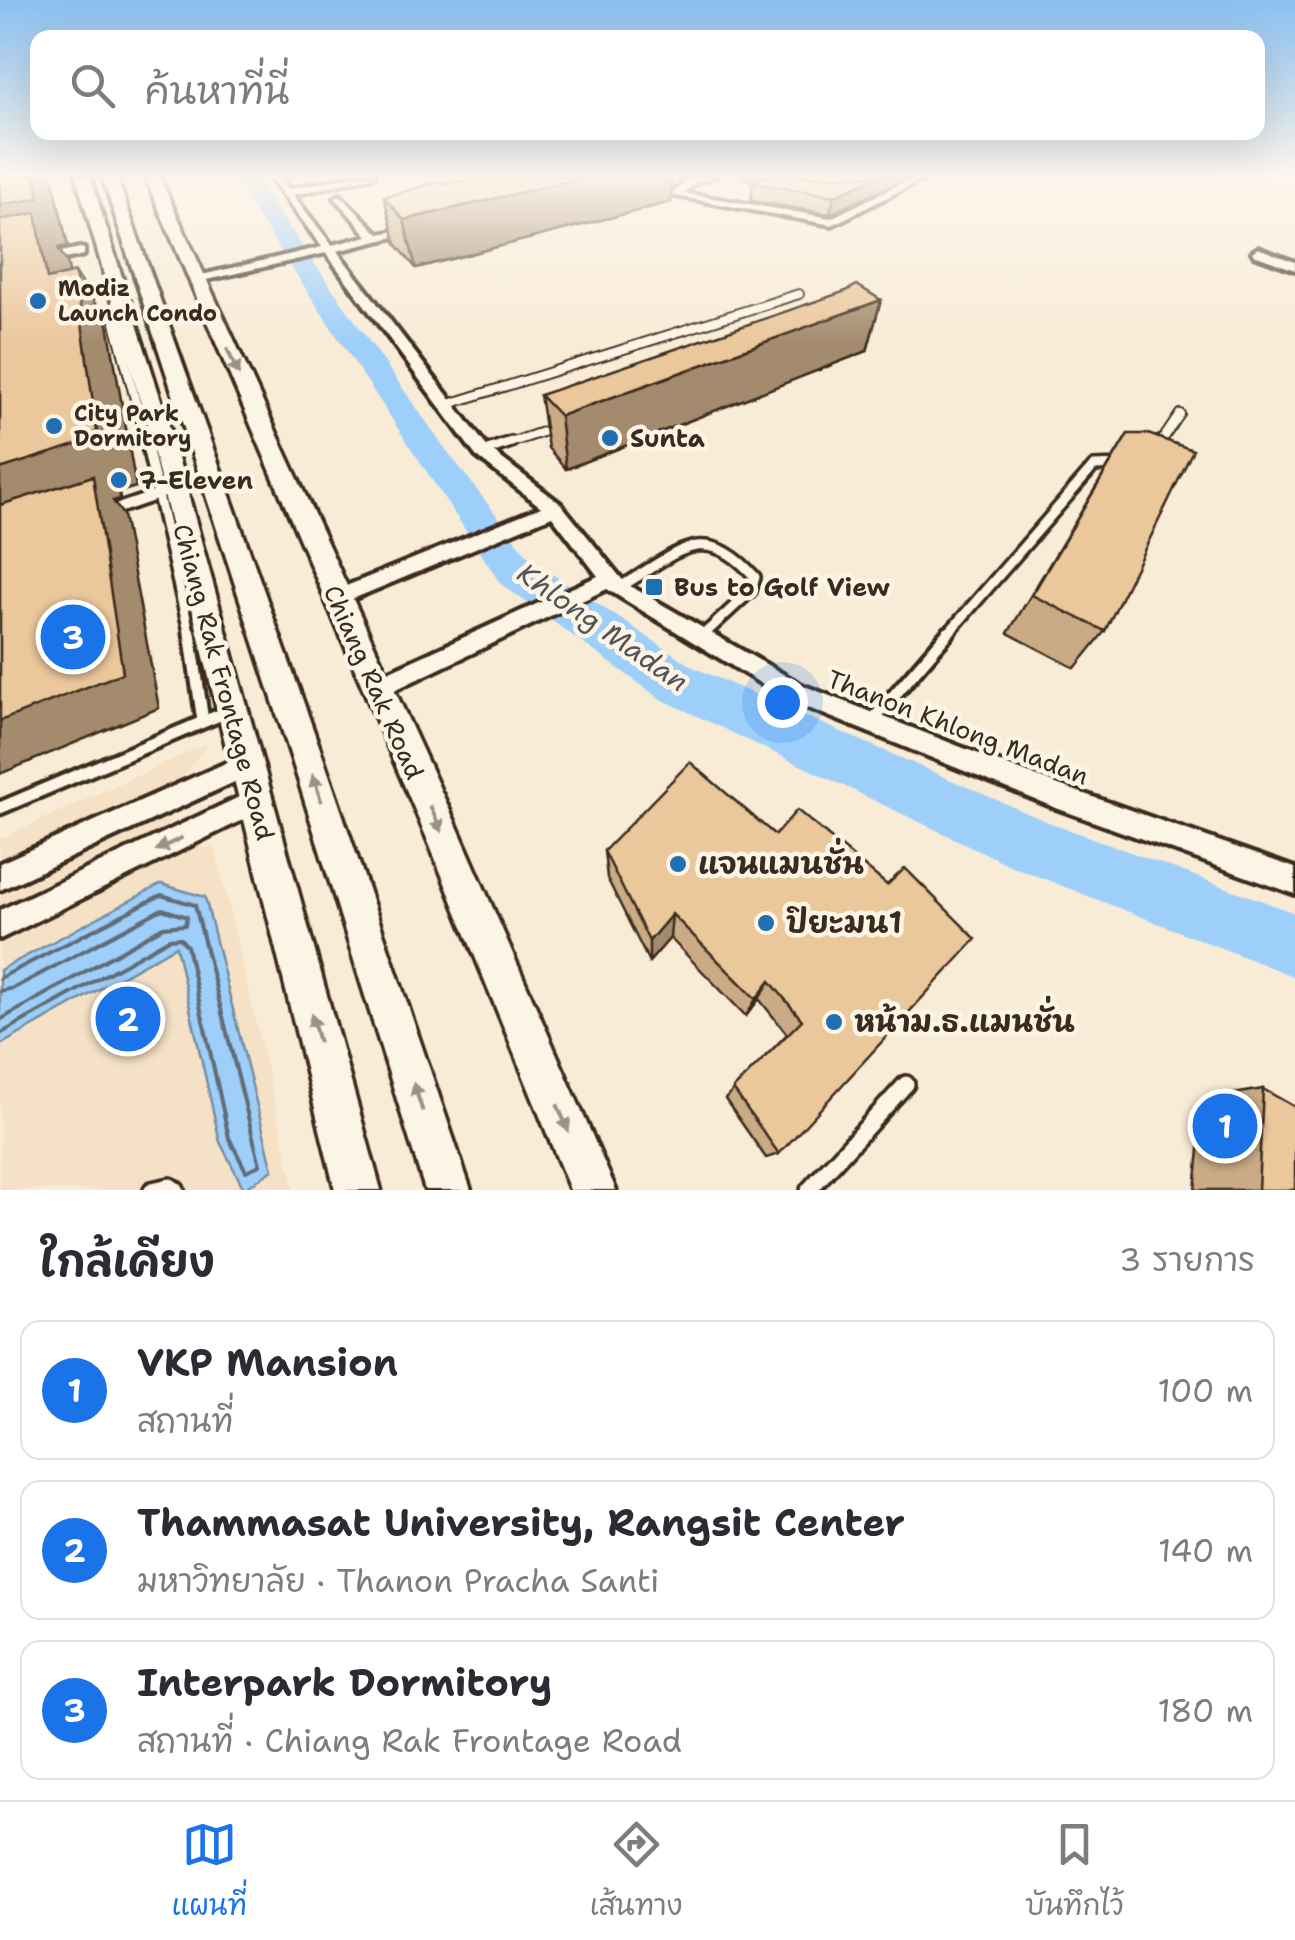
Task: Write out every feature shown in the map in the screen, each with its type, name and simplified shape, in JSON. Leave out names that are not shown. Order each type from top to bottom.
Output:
[{"type":"main road","name":"Chiang Rak Frontage Road","points":[[98,232],[158,425],[166,492],[218,715],[251,783],[358,1190]]},
{"type":"main road","points":[[128,232],[448,1190]]},
{"type":"main road","name":"Chiang Rak Road","points":[[176,232],[594,1190]]},
{"type":"main road","points":[[158,317],[158,425]]},
{"type":"street","name":"Thanon Khlong Madan","points":[[313,232],[482,452],[548,511],[614,583],[794,692],[1056,796],[1295,881]]},
{"type":"street","points":[[371,232],[377,238]]},
{"type":"street","points":[[328,253],[377,238],[420,232]]},
{"type":"street","points":[[197,280],[423,232]]},
{"type":"street","points":[[0,269],[80,252]]},
{"type":"street","points":[[1258,252],[1295,266]]},
{"type":"street","points":[[336,598],[548,511]]},
{"type":"street","points":[[376,688],[588,588],[614,583]]},
{"type":"street","points":[[0,876],[251,783]]},
{"type":"street","points":[[0,925],[251,783]]},
{"type":"lane","points":[[80,252],[102,247]]},
{"type":"lane","points":[[446,404],[799,294]]},
{"type":"lane","points":[[92,517],[166,492],[115,323],[124,320]]},
{"type":"lane","points":[[1152,455],[1180,414]]},
{"type":"lane","points":[[482,452],[573,421]]},
{"type":"lane","points":[[870,722],[1094,466],[1106,463],[1135,468]]},
{"type":"lane","points":[[614,583],[699,543],[714,541],[755,577],[750,591],[701,637]]},
{"type":"lane","points":[[0,808],[218,715]]},
{"type":"lane","points":[[809,1190],[906,1084]]},
{"type":"lane","points":[[152,1190],[170,1186],[176,1190]]},
{"type":"shaded area","points":[[208,743],[163,804],[173,842],[183,848],[215,847],[295,1190],[0,1190],[0,839]]},
{"type":"water","points":[[161,884],[205,897],[273,1170],[244,1189],[220,1142],[176,946],[0,1045],[0,970]]},
{"type":"building","points":[[0,232],[39,232],[47,279],[75,272],[97,432],[78,438],[79,444],[0,469]]},
{"type":"building","points":[[857,285],[881,300],[560,416],[540,395],[846,291]]},
{"type":"building","points":[[1128,434],[1148,434],[1193,450],[1105,631],[1032,595]]},
{"type":"building","points":[[93,476],[123,673],[0,721],[0,505]]},
{"type":"building","points":[[690,762],[775,835],[797,810],[887,885],[905,868],[976,939],[779,1154],[733,1089],[802,1020],[770,981],[756,999],[672,914],[649,941],[604,851]]},
{"type":"building","points":[[1263,1089],[1295,1107],[1295,1190],[1258,1190]]},
{"type":"waterway","name":"Khlong Madan","points":[[280,232],[431,455],[516,572],[677,683],[1035,846],[1295,945]]},
{"type":"place","name":"Modiz Launch Condo","points":[[38,301]]},
{"type":"place","name":"City Park Dormitory","points":[[54,426]]},
{"type":"place","name":"Sunta","points":[[610,438]]},
{"type":"place","name":"7-Eleven","points":[[119,480]]},
{"type":"place","name":"Bus to Golf View","points":[[654,587]]},
{"type":"place","name":"Interpark Dormitory","points":[[73,637]]},
{"type":"place","name":"แจนแมนชั่น","points":[[678,864]]},
{"type":"place","name":"ปิยะมน1","points":[[766,923]]},
{"type":"place","name":"Thammasat University, Rangsit Center","points":[[128,1019]]},
{"type":"place","name":"หน้าม.ธ.แมนชั่น","points":[[834,1022]]},
{"type":"place","name":"VKP Mansion","points":[[1225,1126]]}]
